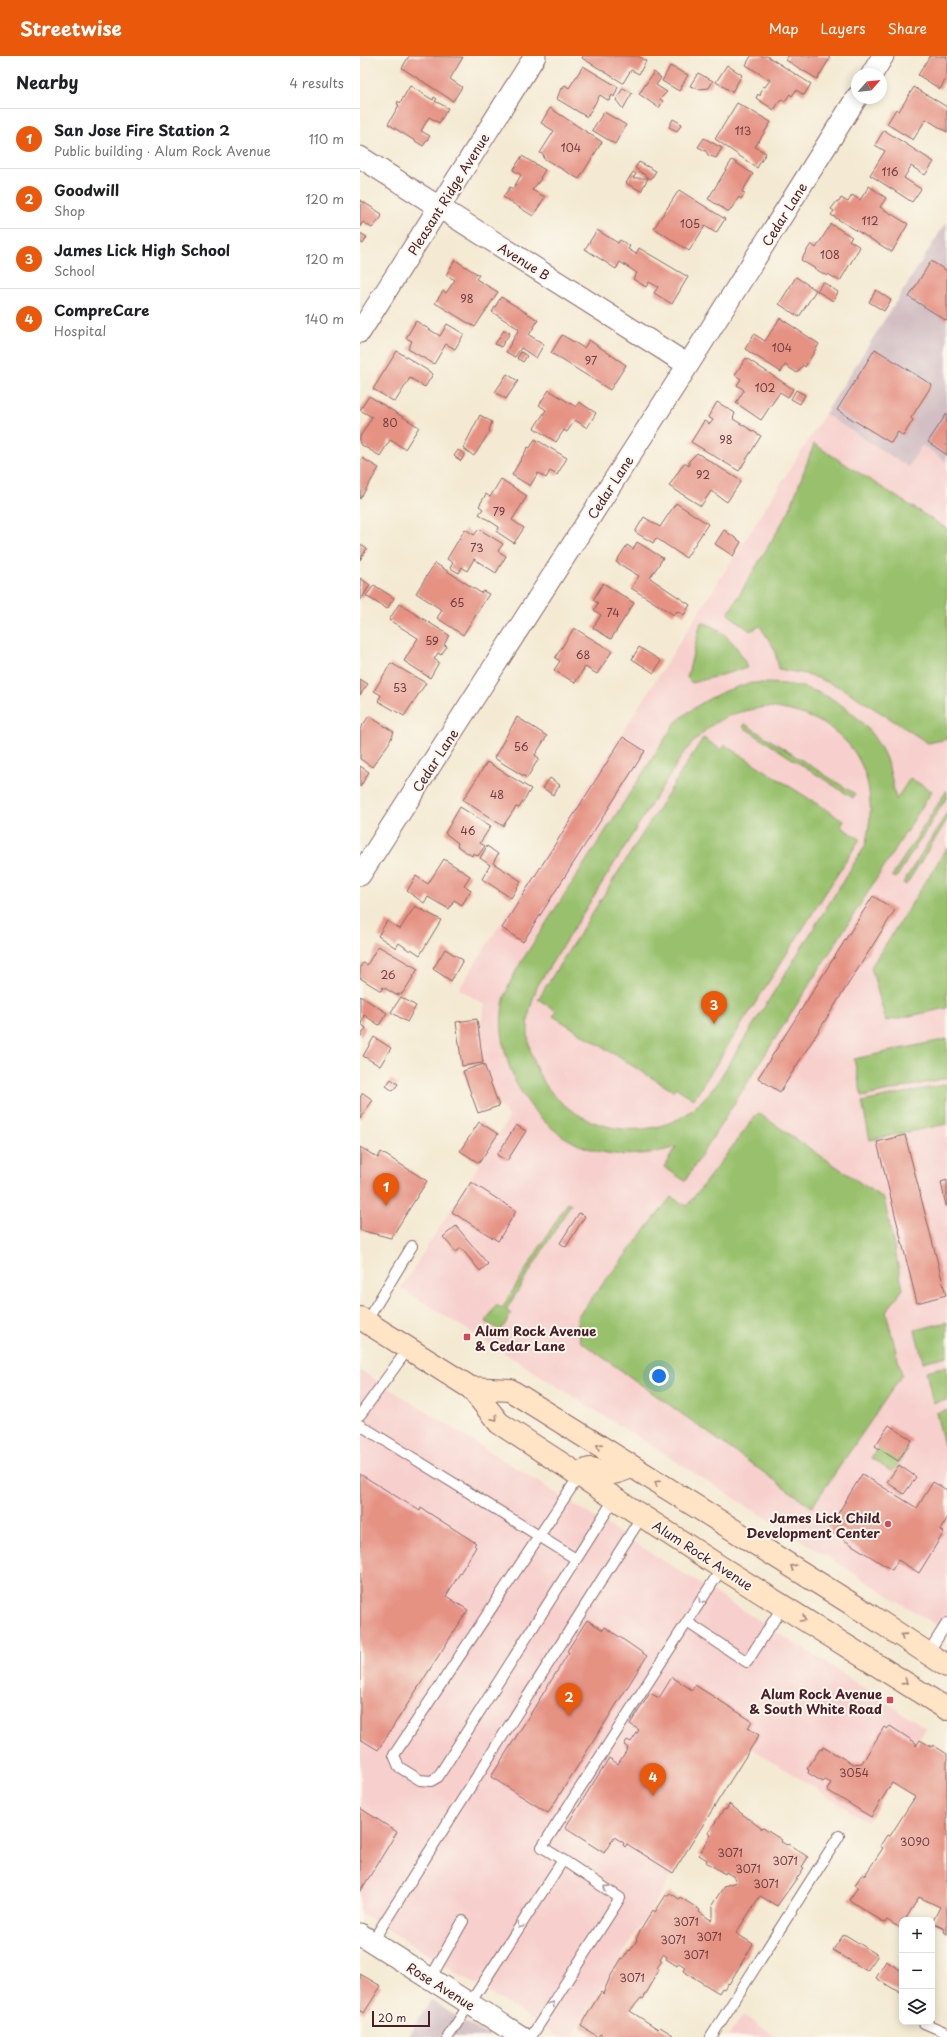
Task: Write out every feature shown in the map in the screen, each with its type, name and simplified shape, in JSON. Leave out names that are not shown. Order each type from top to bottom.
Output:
[{"type":"main road","name":"Alum Rock Avenue","points":[[363,1320],[471,1388],[499,1423],[722,1568],[947,1709]]},
{"type":"main road","name":"Alum Rock Avenue","points":[[471,1388],[510,1390],[947,1666]]},
{"type":"main road","points":[[579,1476],[585,1470],[594,1468],[610,1473],[632,1467]]},
{"type":"street","name":"Pleasant Ridge Avenue","points":[[360,332],[535,56]]},
{"type":"street","points":[[876,68],[883,56]]},
{"type":"street","name":"Cedar Lane","points":[[360,875],[688,365],[853,104]]},
{"type":"street","name":"Avenue B","points":[[360,157],[688,365]]},
{"type":"street","name":"Rose Avenue","points":[[366,1938],[522,2037]]},
{"type":"lane","points":[[363,1320],[412,1246]]},
{"type":"lane","points":[[360,1415],[408,1348]]},
{"type":"lane","points":[[360,1425],[576,1559]]},
{"type":"lane","points":[[579,1476],[394,1754],[399,1767],[404,1771],[420,1780],[431,1781],[438,1777],[614,1498]]},
{"type":"lane","points":[[366,1938],[642,1516]]},
{"type":"lane","points":[[531,2037],[620,1898],[542,1847],[722,1568]]},
{"type":"lane","points":[[687,1622],[748,1662],[783,1606]]},
{"type":"lane","points":[[928,1653],[947,1623]]},
{"type":"lane","points":[[711,2037],[839,1836]]},
{"type":"lane","points":[[448,2037],[562,1860]]},
{"type":"lane","points":[[430,1979],[463,1921]]},
{"type":"lane","points":[[927,2025],[947,2033]]},
{"type":"shaded area","points":[[947,221],[947,462],[922,445],[908,467],[825,414]]},
{"type":"shaded area","points":[[825,414],[908,467],[922,445],[947,462],[947,1632],[401,1288],[509,1118],[490,1093],[480,1067],[476,1043],[485,1005],[459,989]]},
{"type":"shaded area","points":[[360,1370],[812,1654],[926,1728],[868,1822],[751,1748],[572,2037],[559,2037],[360,1912]]},
{"type":"shaded area","points":[[431,2000],[490,2037],[407,2037]]},
{"type":"shaded area","points":[[743,2015],[777,2037],[728,2037]]},
{"type":"green space","points":[[814,444],[947,529],[947,739],[928,743],[844,689],[810,675],[779,669],[774,648],[760,626],[750,631],[728,614],[789,511]]},
{"type":"green space","points":[[701,622],[717,629],[730,639],[740,653],[747,668],[692,683],[687,678]]},
{"type":"green space","points":[[752,683],[788,684],[809,689],[833,700],[844,707],[865,725],[880,747],[886,759],[896,800],[910,778],[932,791],[685,1181],[664,1167],[676,1147],[632,1155],[609,1153],[587,1148],[568,1139],[550,1127],[535,1112],[513,1075],[506,1055],[502,1034],[502,1013],[504,999],[509,985],[523,959],[675,723],[702,703],[720,693]],"holes":[[[766,707],[794,712],[818,721],[838,734],[853,750],[864,770],[869,793],[870,818],[865,846],[715,1086],[697,1106],[674,1121],[649,1128],[624,1129],[599,1124],[577,1114],[557,1098],[542,1079],[532,1056],[528,1023],[538,985],[683,754],[701,734],[728,716],[751,709]]]},
{"type":"green space","points":[[745,724],[855,794],[853,798],[743,727]]},
{"type":"green space","points":[[703,738],[722,750],[725,745],[844,821],[841,827],[860,839],[694,1099],[675,1087],[673,1091],[553,1016],[556,1011],[538,999]]},
{"type":"green space","points":[[947,790],[947,797],[896,878],[892,876]]},
{"type":"green space","points":[[947,813],[947,820],[906,885],[903,883]]},
{"type":"green space","points":[[947,848],[947,1008],[886,1021],[871,967]]},
{"type":"green space","points":[[947,1039],[947,1078],[862,1097],[854,1059]]},
{"type":"green space","points":[[947,1084],[947,1124],[870,1140],[862,1102]]},
{"type":"green space","points":[[758,1113],[884,1199],[903,1289],[886,1312],[902,1375],[812,1507],[580,1341],[577,1317],[671,1197],[687,1206]]},
{"type":"green space","points":[[568,1202],[571,1204],[506,1310],[511,1314],[501,1331],[486,1322],[496,1305],[502,1308]]},
{"type":"green space","points":[[947,1322],[947,1356],[923,1362],[915,1330]]},
{"type":"green space","points":[[947,1366],[947,1400],[933,1403],[926,1371]]},
{"type":"green space","points":[[947,1410],[947,1444],[944,1445],[936,1413]]},
{"type":"green space","points":[[886,1435],[908,1449],[892,1472],[871,1458]]},
{"type":"building","points":[[409,56],[463,57],[450,79],[462,87],[453,101],[402,68]]},
{"type":"building","points":[[583,56],[638,56],[646,61],[639,74],[631,70],[623,83],[582,58]]},
{"type":"building","points":[[751,56],[767,56],[811,84],[804,95],[796,90],[792,96],[790,94],[785,101],[781,99],[774,110],[756,98],[758,94],[760,96],[763,86],[765,87],[770,80],[746,65]]},
{"type":"building","points":[[788,56],[827,56],[830,58],[817,79],[786,60]]},
{"type":"building","points":[[930,56],[947,56],[947,77],[940,89],[918,75]]},
{"type":"building","points":[[727,65],[742,75],[732,92],[716,82]]},
{"type":"building","points":[[583,66],[618,87],[614,97],[612,95],[609,101],[600,95],[587,117],[557,99],[561,88],[563,89],[565,85],[569,88]]},
{"type":"building","points":[[670,66],[688,75],[679,91],[662,81]]},
{"type":"building","points":[[654,72],[661,78],[656,85],[667,92],[660,99],[663,101],[659,108],[639,94]]},
{"type":"building","points":[[698,73],[713,81],[709,88],[699,89],[690,86]]},
{"type":"building","points":[[410,86],[433,100],[434,97],[437,99],[435,101],[448,108],[439,123],[429,117],[421,131],[430,136],[423,146],[388,124],[399,105],[397,104],[398,101],[400,103]]},
{"type":"building","points":[[914,87],[947,107],[947,132],[926,119],[913,140],[887,124],[896,109],[899,111]]},
{"type":"building","points":[[623,88],[632,93],[623,109],[616,100]]},
{"type":"building","points":[[737,103],[771,122],[755,147],[766,153],[757,168],[715,139]]},
{"type":"building","points":[[550,108],[602,142],[579,179],[543,158],[544,155],[540,153],[554,131],[541,123]]},
{"type":"building","points":[[604,112],[626,125],[615,144],[592,130]]},
{"type":"building","points":[[673,119],[682,124],[677,131],[669,127]]},
{"type":"building","points":[[884,130],[934,162],[925,175],[911,166],[904,178],[921,189],[912,202],[870,175],[885,151],[875,145]]},
{"type":"building","points":[[704,138],[722,148],[716,158],[708,155],[706,151],[698,147]]},
{"type":"building","points":[[522,156],[545,170],[540,178],[541,179],[532,190],[545,197],[533,216],[503,197],[510,187],[513,189],[521,175],[513,170]]},
{"type":"building","points":[[732,160],[753,174],[742,192],[745,193],[741,199],[739,197],[729,212],[708,199]]},
{"type":"building","points":[[639,162],[656,171],[651,179],[635,168]]},
{"type":"building","points":[[633,172],[636,174],[633,178],[648,178],[641,191],[626,183]]},
{"type":"building","points":[[869,186],[886,198],[880,207],[908,224],[892,252],[831,215],[834,211],[831,209],[837,201],[839,202],[841,198],[848,202],[852,195],[860,200]]},
{"type":"building","points":[[679,190],[725,219],[716,233],[705,226],[689,251],[654,228]]},
{"type":"building","points":[[360,200],[382,214],[381,218],[372,228],[363,222],[360,227]]},
{"type":"building","points":[[831,224],[852,237],[849,240],[860,247],[840,281],[828,274],[827,276],[801,260],[811,244],[816,248]]},
{"type":"building","points":[[597,230],[618,243],[620,240],[630,246],[628,249],[636,254],[639,248],[688,277],[672,304],[654,293],[658,287],[649,282],[646,287],[633,279],[637,273],[620,262],[616,269],[585,249]]},
{"type":"building","points":[[360,233],[367,237],[363,244],[360,242]]},
{"type":"building","points":[[455,260],[479,275],[476,279],[498,292],[475,327],[435,303],[443,291],[446,293],[455,280],[446,275]]},
{"type":"building","points":[[931,261],[947,271],[947,321],[909,297]]},
{"type":"building","points":[[796,277],[816,290],[799,317],[779,304]]},
{"type":"building","points":[[823,282],[838,292],[833,301],[817,291]]},
{"type":"building","points":[[876,290],[891,300],[884,311],[869,302]]},
{"type":"building","points":[[501,297],[538,320],[529,335],[544,344],[536,358],[521,348],[515,357],[506,352],[519,329],[492,312]]},
{"type":"building","points":[[780,318],[819,344],[805,367],[803,365],[797,373],[785,365],[781,372],[745,349],[754,334],[765,341]]},
{"type":"building","points":[[416,321],[440,336],[447,324],[464,334],[455,349],[446,344],[434,364],[408,349],[412,341],[406,338]]},
{"type":"building","points":[[504,330],[510,333],[501,347],[495,344]]},
{"type":"building","points":[[562,335],[584,348],[589,340],[626,365],[610,390],[551,353]]},
{"type":"building","points":[[875,349],[932,385],[911,418],[913,420],[903,436],[898,432],[891,443],[837,410]]},
{"type":"building","points":[[397,351],[433,374],[425,387],[410,378],[395,402],[373,389]]},
{"type":"building","points":[[521,352],[527,356],[523,362],[517,358]]},
{"type":"building","points":[[746,358],[793,389],[788,397],[780,392],[761,420],[736,403],[744,390],[737,385],[741,379],[735,375]]},
{"type":"building","points":[[507,374],[518,381],[506,399],[495,392]]},
{"type":"building","points":[[549,390],[576,407],[579,402],[596,413],[587,428],[575,420],[567,432],[564,430],[556,442],[534,428],[546,410],[539,405]]},
{"type":"building","points":[[796,390],[805,395],[800,404],[791,399]]},
{"type":"building","points":[[369,396],[419,427],[405,449],[390,440],[380,456],[360,444],[360,437],[372,417],[360,410]]},
{"type":"building","points":[[717,402],[735,413],[733,419],[761,436],[739,471],[691,442],[704,421],[710,424],[713,420],[708,417]]},
{"type":"building","points":[[947,413],[947,455],[928,442]]},
{"type":"building","points":[[480,415],[492,422],[490,431],[474,456],[463,448]]},
{"type":"building","points":[[535,439],[567,458],[557,475],[550,471],[546,478],[538,473],[530,486],[512,475],[528,447],[530,448]]},
{"type":"building","points":[[458,450],[465,454],[461,461],[454,456]]},
{"type":"building","points":[[697,453],[741,481],[727,502],[711,491],[701,506],[669,486],[684,463],[689,466],[689,461]]},
{"type":"building","points":[[362,458],[379,468],[360,499],[360,461]]},
{"type":"building","points":[[501,479],[527,496],[512,520],[524,528],[514,543],[497,532],[499,527],[479,514],[483,509],[479,506],[486,494],[490,497]]},
{"type":"building","points":[[676,503],[708,524],[686,558],[656,538],[653,543],[635,532],[644,517],[660,527]]},
{"type":"building","points":[[465,529],[474,535],[479,529],[503,544],[498,551],[506,556],[496,573],[474,559],[467,571],[462,567],[459,573],[450,568],[453,563],[447,559]]},
{"type":"building","points":[[724,530],[741,542],[733,556],[715,544]]},
{"type":"building","points":[[637,542],[663,558],[650,578],[690,605],[684,615],[677,611],[674,615],[631,588],[639,576],[616,562],[627,545],[633,549]]},
{"type":"building","points":[[360,544],[367,548],[360,560]]},
{"type":"building","points":[[435,563],[481,593],[483,591],[489,594],[463,635],[437,618],[442,610],[416,593]]},
{"type":"building","points":[[360,578],[370,585],[360,601]]},
{"type":"building","points":[[603,583],[634,603],[611,639],[593,628],[601,615],[594,610],[598,603],[593,600]]},
{"type":"building","points":[[374,585],[394,598],[387,609],[366,596]]},
{"type":"building","points":[[399,604],[449,635],[444,645],[447,646],[441,655],[438,653],[434,659],[439,662],[430,678],[404,661],[418,638],[389,620]]},
{"type":"building","points":[[574,628],[612,651],[597,674],[585,667],[575,683],[554,670],[560,661],[555,658]]},
{"type":"building","points":[[639,647],[661,661],[654,673],[632,659]]},
{"type":"building","points":[[391,663],[426,683],[404,716],[378,701],[381,695],[374,691]]},
{"type":"building","points":[[360,679],[368,684],[360,695]]},
{"type":"building","points":[[369,716],[394,732],[389,743],[372,767],[360,759],[360,729]]},
{"type":"building","points":[[517,717],[547,736],[535,755],[539,758],[527,778],[494,758]]},
{"type":"building","points":[[623,737],[645,751],[523,942],[502,928]]},
{"type":"building","points":[[487,762],[531,789],[519,808],[516,807],[503,826],[463,800]]},
{"type":"building","points":[[360,766],[369,772],[360,787]]},
{"type":"building","points":[[550,778],[560,785],[553,795],[543,788]]},
{"type":"building","points":[[460,807],[491,826],[480,843],[485,846],[478,856],[473,853],[472,856],[457,846],[458,843],[445,833]]},
{"type":"building","points":[[487,846],[498,854],[493,863],[521,881],[511,898],[482,879],[490,865],[480,858]]},
{"type":"building","points":[[444,859],[470,876],[464,885],[471,890],[462,905],[454,900],[449,909],[428,897],[424,903],[407,891],[416,876],[428,884]]},
{"type":"building","points":[[873,896],[895,910],[780,1092],[758,1078]]},
{"type":"building","points":[[415,906],[441,920],[420,955],[411,949],[410,951],[399,943],[396,948],[378,936],[387,921],[400,929]]},
{"type":"building","points":[[378,946],[418,969],[403,993],[396,995],[383,987],[381,991],[360,978],[360,967],[363,963],[367,965]]},
{"type":"building","points":[[445,949],[463,960],[451,981],[433,969]]},
{"type":"building","points":[[360,996],[387,1013],[379,1025],[364,1015],[361,1024],[366,1028],[360,1037]]},
{"type":"building","points":[[401,997],[416,1006],[407,1022],[391,1012]]},
{"type":"building","points":[[477,1019],[483,1063],[462,1066],[456,1022]]},
{"type":"building","points":[[374,1037],[391,1048],[380,1066],[363,1056]]},
{"type":"building","points":[[484,1064],[499,1106],[478,1113],[463,1071]]},
{"type":"building","points":[[391,1079],[398,1084],[393,1091],[386,1086]]},
{"type":"building","points":[[363,1093],[373,1100],[360,1119],[360,1097]]},
{"type":"building","points":[[479,1122],[498,1134],[479,1163],[460,1151]]},
{"type":"building","points":[[516,1125],[526,1131],[507,1161],[497,1155]]},
{"type":"building","points":[[905,1135],[946,1295],[917,1303],[877,1142]]},
{"type":"building","points":[[360,1147],[378,1158],[381,1152],[427,1181],[391,1238],[360,1230]]},
{"type":"building","points":[[947,1180],[947,1206],[946,1206],[941,1182]]},
{"type":"building","points":[[471,1182],[516,1211],[498,1241],[452,1212]]},
{"type":"building","points":[[579,1213],[585,1216],[566,1247],[560,1243]]},
{"type":"building","points":[[456,1226],[488,1264],[480,1271],[461,1248],[456,1252],[443,1237]]},
{"type":"building","points":[[889,1425],[912,1440],[898,1461],[875,1446]]},
{"type":"building","points":[[899,1465],[916,1477],[904,1494],[887,1482]]},
{"type":"building","points":[[360,1474],[420,1511],[421,1508],[476,1543],[474,1545],[476,1547],[446,1596],[468,1610],[378,1750],[360,1739]]},
{"type":"building","name":"James Lick Child Development Center","points":[[862,1474],[917,1508],[933,1482],[947,1490],[947,1519],[940,1530],[944,1532],[919,1573],[898,1560],[892,1570],[828,1530]]},
{"type":"building","points":[[587,1620],[603,1630],[605,1627],[647,1656],[548,1813],[491,1777],[569,1652],[567,1651]]},
{"type":"building","points":[[672,1677],[692,1690],[695,1685],[752,1721],[748,1728],[759,1735],[673,1873],[627,1844],[625,1847],[623,1845],[624,1843],[614,1837],[604,1853],[565,1828],[609,1758],[618,1764],[628,1748],[624,1745],[627,1740],[631,1742],[639,1730],[630,1724],[650,1693],[659,1698]]},
{"type":"building","points":[[890,1726],[916,1743],[916,1746],[920,1740],[932,1747],[933,1745],[947,1754],[947,1934],[944,1932],[945,1929],[935,1924],[935,1917],[940,1907],[919,1897],[907,1917],[899,1917],[899,1927],[887,1920],[885,1923],[849,1900],[858,1887],[855,1885],[862,1874],[865,1875],[883,1848],[880,1846],[887,1835],[890,1836],[915,1797],[892,1783],[871,1817],[827,1790],[831,1783],[825,1780],[823,1782],[808,1773],[809,1770],[807,1769],[820,1749],[822,1750],[823,1747],[853,1764],[862,1763],[884,1727],[887,1729]]},
{"type":"building","points":[[729,1804],[762,1829],[763,1828],[782,1840],[781,1842],[787,1845],[788,1844],[808,1857],[802,1867],[804,1868],[777,1906],[760,1896],[736,1933],[753,1944],[729,1984],[728,1983],[724,1989],[722,1988],[719,1993],[683,1971],[685,1967],[679,1963],[677,1966],[666,1959],[667,1957],[663,1954],[660,1959],[662,1961],[657,1968],[659,1969],[654,1977],[655,1978],[643,1999],[641,1998],[630,2011],[658,2029],[660,2027],[673,2035],[671,2037],[605,2037],[600,2034],[598,2037],[581,2026],[601,1992],[603,1994],[610,1977],[622,1958],[623,1959],[629,1950],[630,1951],[637,1940],[636,1939],[640,1931],[653,1910],[655,1912],[666,1895],[670,1893],[679,1899],[680,1897],[700,1910],[699,1912],[711,1920],[713,1917],[712,1905],[724,1886],[736,1882],[734,1877],[726,1872],[725,1874],[706,1862],[707,1860],[699,1855],[711,1835],[708,1833]]},
{"type":"building","points":[[360,1808],[397,1832],[360,1892]]},
{"type":"building","points":[[844,1934],[878,1955],[867,1971],[833,1950]]},
{"type":"building","points":[[886,1961],[899,1969],[899,1992],[876,1978]]},
{"type":"building","points":[[360,1974],[381,1986],[364,2013],[360,2011]]},
{"type":"place","name":"James Lick High School","points":[[714,1024]]},
{"type":"place","name":"San Jose Fire Station 2","points":[[386,1206]]},
{"type":"place","name":"Alum Rock Avenue & Cedar Lane","points":[[467,1337]]},
{"type":"place","name":"James Lick Child Development Center","points":[[888,1524]]},
{"type":"place","name":"Alum Rock Avenue & South White Road","points":[[890,1700]]},
{"type":"place","name":"Goodwill","points":[[569,1716]]},
{"type":"place","name":"CompreCare","points":[[653,1796]]}]
